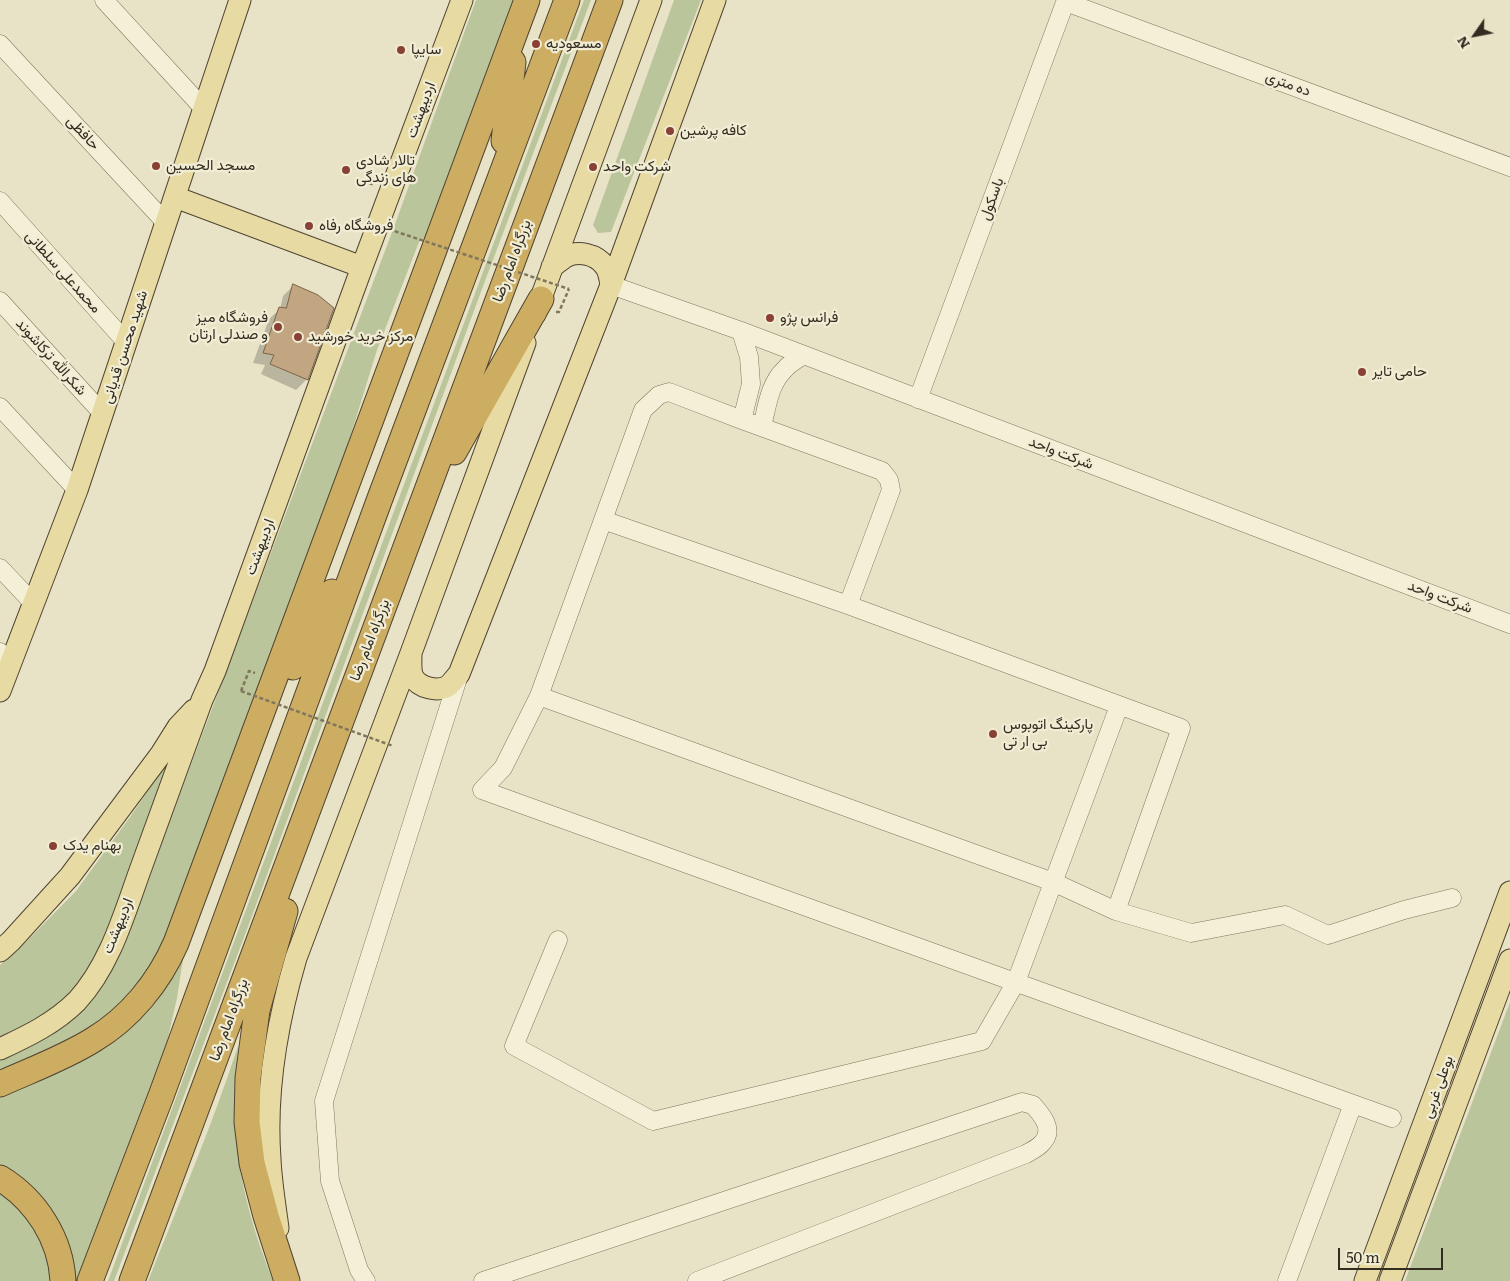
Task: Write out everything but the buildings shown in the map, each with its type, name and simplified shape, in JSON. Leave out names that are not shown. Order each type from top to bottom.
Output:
[{"type":"highway","points":[[90,1281],[164,1087],[379,501],[567,0]]},
{"type":"highway","name":"بزرگراه امام رضا","points":[[132,1281],[610,0]]},
{"type":"highway","points":[[499,182],[523,10]]},
{"type":"highway","points":[[0,1084],[80,1047],[104,1033],[128,1014],[168,961],[523,10]]},
{"type":"highway","points":[[416,517],[550,306]]},
{"type":"highway","points":[[244,761],[379,501]]},
{"type":"highway","points":[[285,1277],[252,1162],[247,1122],[248,1078],[257,1010],[333,739]]},
{"type":"highway","points":[[0,1178],[31,1204],[47,1226],[57,1247],[62,1268],[62,1281]]},
{"type":"main road","name":"شهید محسن قدیانی","points":[[1,686],[6,658],[34,604],[77,490],[240,0]]},
{"type":"main road","name":"اردیبهشت","points":[[0,1049],[35,1033],[64,1013],[77,1000],[96,976],[118,931],[362,266],[462,0]]},
{"type":"main road","points":[[285,1277],[270,1160],[268,1121],[277,1034],[285,995],[296,958],[411,653],[550,306],[552,268],[650,0]]},
{"type":"main road","points":[[411,653],[413,677],[420,685],[440,689],[449,685],[459,674],[611,285],[715,0]]},
{"type":"main road","points":[[175,196],[362,266]]},
{"type":"main road","points":[[552,268],[565,257],[575,254],[586,254],[598,259],[606,268],[611,285]]},
{"type":"main road","points":[[0,951],[70,876],[155,762],[178,727],[202,700]]},
{"type":"main road","name":"بوعلی غربی","points":[[1365,1281],[1510,892]]},
{"type":"main road","name":"بوعلی غربی","points":[[1390,1281],[1510,960]]},
{"type":"street","points":[[104,0],[204,109]]},
{"type":"street","name":"ده متری","points":[[1066,1],[1510,167]]},
{"type":"street","name":"باسکول","points":[[918,399],[1066,1]]},
{"type":"street","name":"حافظی","points":[[0,44],[166,223]]},
{"type":"street","name":"محمدعلی سلطانی","points":[[0,201],[126,342]]},
{"type":"street","name":"شرکت واحد","points":[[611,285],[741,331],[1510,624]]},
{"type":"street","name":"شکرالله ترکاشوند","points":[[0,301],[103,414]]},
{"type":"street","points":[[741,331],[749,357],[751,384],[742,420]]},
{"type":"street","points":[[762,427],[775,380],[785,368],[804,355]]},
{"type":"street","points":[[848,605],[891,490],[889,480],[882,471],[669,392],[659,395],[643,410],[539,696],[503,768],[482,790],[1392,1118]]},
{"type":"street","points":[[0,407],[77,490]]},
{"type":"street","points":[[603,520],[848,605],[1181,728],[1116,911]]},
{"type":"street","points":[[0,568],[34,604]]},
{"type":"street","points":[[366,1281],[359,1270],[330,1181],[324,1101],[459,674]]},
{"type":"street","points":[[539,696],[1053,882],[1116,911],[1191,933],[1285,916],[1328,934],[1404,910],[1452,898]]},
{"type":"street","points":[[558,940],[514,1046],[653,1122],[982,1041],[1016,982],[1119,706]]},
{"type":"street","points":[[483,1281],[1022,1102],[1033,1105],[1046,1122],[1048,1131],[1043,1143],[1026,1154],[697,1281]]},
{"type":"street","points":[[1287,1281],[1353,1104]]},
{"type":"path","points":[[370,224],[569,289],[550,306]]},
{"type":"path","points":[[249,671],[241,691],[393,746]]},
{"type":"green space","points":[[476,0],[516,0],[426,237],[419,242],[377,350],[335,486],[167,937],[151,970],[102,1024],[0,1077],[0,1059],[28,1046],[130,926],[394,227]]},
{"type":"green space","points":[[584,0],[591,0],[482,289],[249,924],[114,1281],[108,1281]]},
{"type":"green space","points":[[674,0],[701,0],[611,232],[598,233],[593,225]]},
{"type":"green space","points":[[174,753],[101,945],[80,984],[47,1014],[0,1039],[0,965],[17,951],[76,891]]},
{"type":"green space","points":[[183,959],[177,998],[165,1051],[82,1281],[70,1281],[0,1169],[0,1092],[172,973]]},
{"type":"green space","points":[[1510,1002],[1510,1281],[1405,1281]]},
{"type":"green space","points":[[238,1046],[235,1110],[240,1170],[248,1208],[273,1281],[148,1281],[206,1135]]},
{"type":"green space","points":[[0,1184],[31,1213],[57,1281],[0,1281]]},
{"type":"place","name":"مسعودیه","points":[[536,44]]},
{"type":"place","name":"سایپا","points":[[401,50]]},
{"type":"place","name":"کافه پرشین","points":[[670,131]]},
{"type":"place","name":"مسجد الحسین","points":[[156,166]]},
{"type":"place","name":"شرکت واحد","points":[[593,167]]},
{"type":"place","name":"تالار شادی های زندگی","points":[[346,170]]},
{"type":"place","name":"فروشگاه رفاه","points":[[309,226]]},
{"type":"place","name":"فرانس پژو","points":[[770,318]]},
{"type":"place","name":"فروشگاه میز و صندلی ارتان","points":[[278,327]]},
{"type":"place","name":"مرکز خرید خورشید","points":[[298,337]]},
{"type":"place","name":"حامی تایر","points":[[1362,372]]},
{"type":"place","name":"پارکینگ اتوبوس بی ار تی","points":[[993,734]]},
{"type":"place","name":"بهنام یدک","points":[[53,846]]}]
